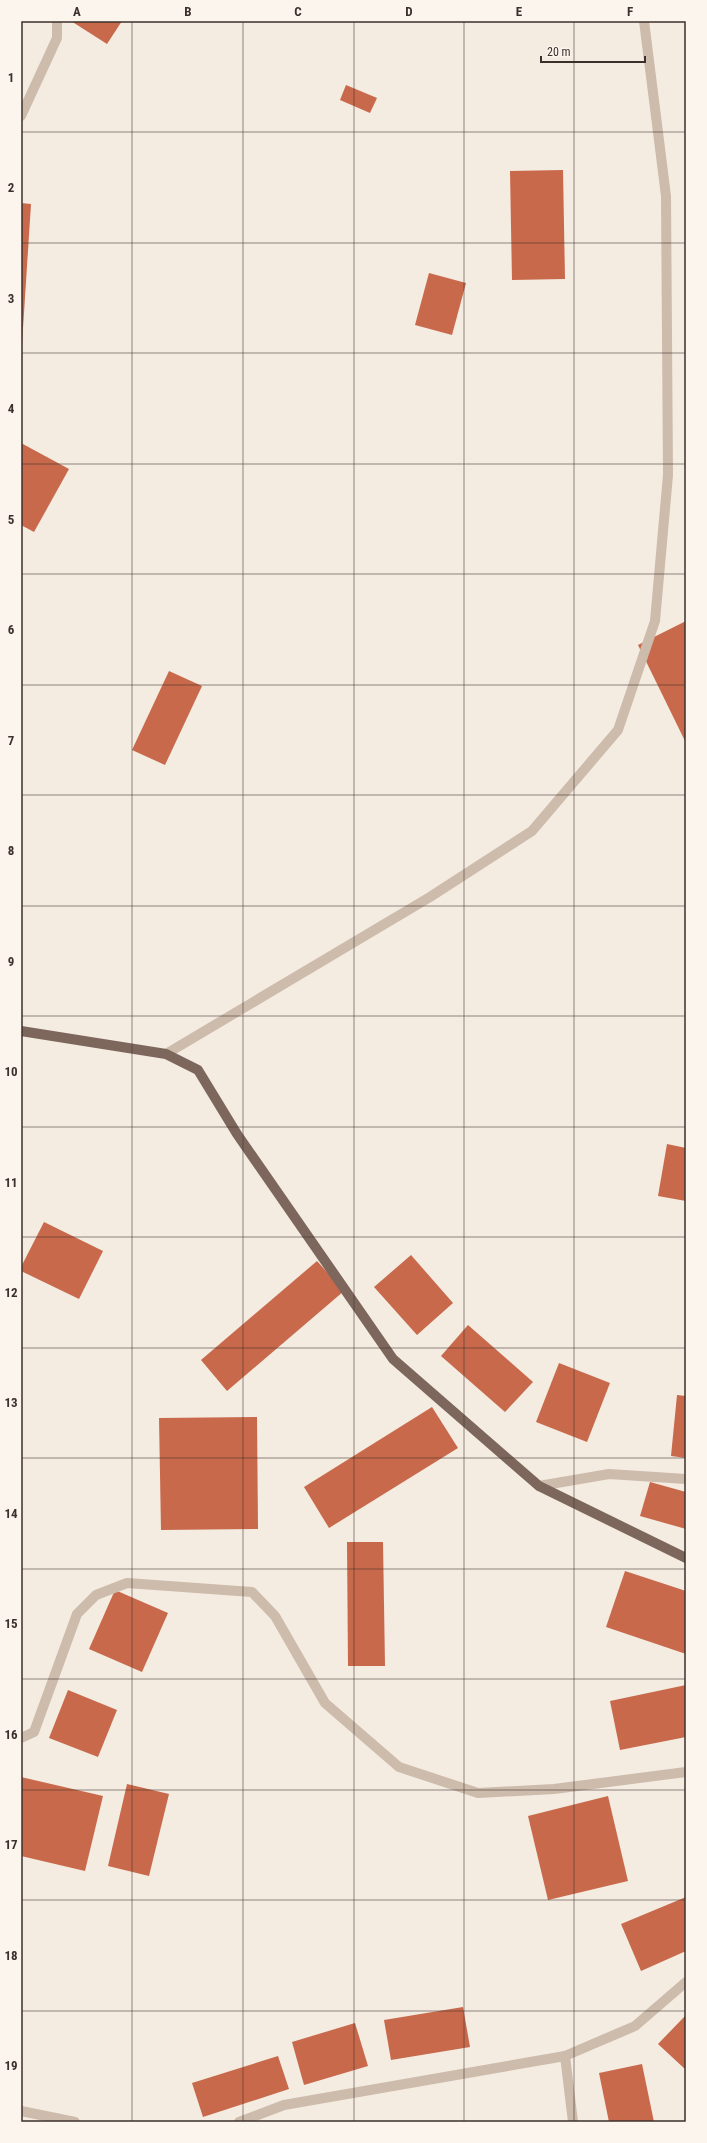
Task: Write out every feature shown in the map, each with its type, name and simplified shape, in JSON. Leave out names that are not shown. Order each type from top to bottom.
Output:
[{"type":"main road","points":[[21,1031],[166,1054],[198,1070],[237,1134],[393,1359],[539,1486],[686,1558]]},
{"type":"street","points":[[21,116],[56,38],[57,21]]},
{"type":"street","points":[[166,1054],[430,897],[532,831],[618,730],[654,621],[668,475],[666,196],[644,21]]},
{"type":"street","points":[[539,1486],[609,1474],[686,1479]]},
{"type":"street","points":[[21,1738],[34,1732],[77,1614],[96,1595],[127,1583],[252,1592],[276,1616],[325,1704],[399,1767],[478,1793],[554,1789],[686,1772]]},
{"type":"street","points":[[238,2122],[284,2105],[565,2056],[634,2026],[686,1982]]},
{"type":"street","points":[[565,2056],[573,2122]]},
{"type":"street","points":[[21,2111],[75,2122]]},
{"type":"building","points":[[71,21],[122,21],[107,44]]},
{"type":"building","points":[[346,85],[377,98],[370,113],[340,100]]},
{"type":"building","points":[[563,170],[565,279],[512,280],[510,171]]},
{"type":"building","points":[[21,203],[31,204],[22,344],[21,344]]},
{"type":"building","points":[[429,273],[466,283],[452,335],[415,325]]},
{"type":"building","points":[[21,443],[69,469],[34,532],[21,525]]},
{"type":"building","points":[[686,621],[686,743],[638,645]]},
{"type":"building","points":[[169,671],[202,686],[165,765],[132,750]]},
{"type":"building","points":[[667,1144],[686,1148],[686,1201],[658,1196]]},
{"type":"building","points":[[44,1222],[103,1251],[79,1299],[21,1271],[21,1267]]},
{"type":"building","points":[[411,1255],[453,1303],[417,1335],[374,1287]]},
{"type":"building","points":[[317,1261],[344,1291],[227,1391],[201,1360]]},
{"type":"building","points":[[468,1325],[533,1382],[505,1412],[441,1356]]},
{"type":"building","points":[[559,1363],[610,1383],[587,1442],[536,1422]]},
{"type":"building","points":[[677,1395],[686,1396],[686,1458],[671,1456]]},
{"type":"building","points":[[432,1407],[458,1448],[329,1528],[304,1487]]},
{"type":"building","points":[[257,1417],[258,1529],[161,1530],[159,1418]]},
{"type":"building","points":[[650,1482],[686,1492],[686,1529],[640,1516]]},
{"type":"building","points":[[347,1542],[383,1542],[385,1666],[348,1666]]},
{"type":"building","points":[[625,1571],[686,1591],[686,1654],[606,1627]]},
{"type":"building","points":[[115,1590],[168,1613],[142,1672],[89,1649]]},
{"type":"building","points":[[686,1685],[686,1737],[620,1750],[610,1701]]},
{"type":"building","points":[[68,1690],[117,1710],[98,1757],[49,1738]]},
{"type":"building","points":[[21,1777],[103,1796],[85,1871],[21,1856]]},
{"type":"building","points":[[127,1784],[169,1794],[149,1876],[108,1866]]},
{"type":"building","points":[[608,1796],[628,1881],[548,1900],[528,1816]]},
{"type":"building","points":[[686,1897],[686,1951],[641,1971],[621,1924]]},
{"type":"building","points":[[463,2007],[470,2047],[391,2060],[384,2020]]},
{"type":"building","points":[[686,2015],[686,2070],[658,2044]]},
{"type":"building","points":[[355,2023],[368,2066],[304,2085],[292,2042]]},
{"type":"building","points":[[278,2056],[289,2089],[203,2117],[192,2083]]},
{"type":"building","points":[[642,2064],[654,2122],[609,2122],[599,2073]]}]
